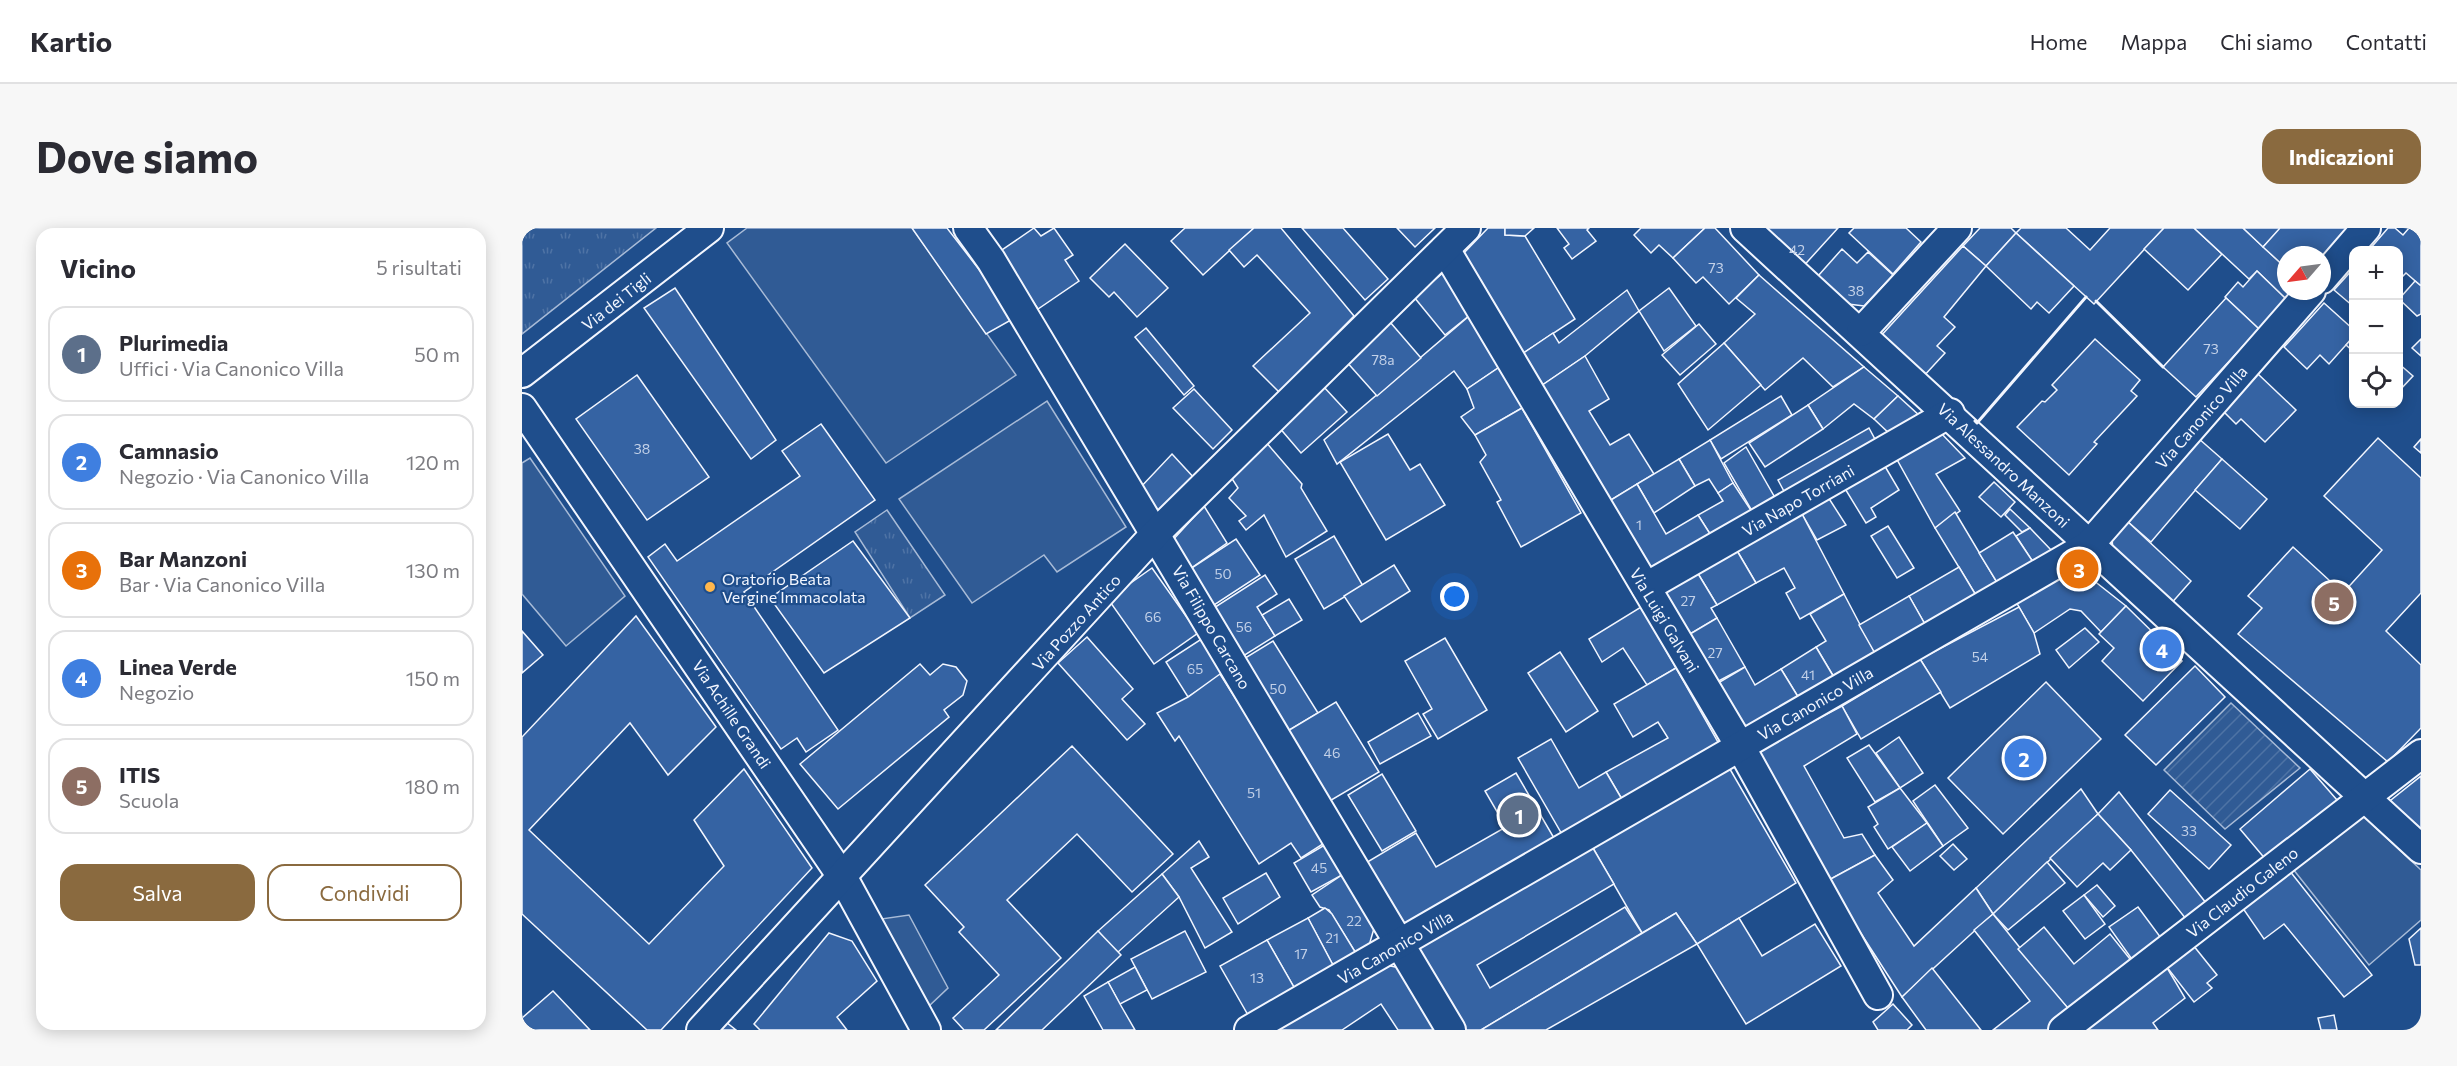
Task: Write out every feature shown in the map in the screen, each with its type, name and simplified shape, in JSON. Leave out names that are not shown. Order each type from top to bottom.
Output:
[{"type":"street","name":"Via dei Tigli","points":[[522,373],[709,228]]},
{"type":"street","name":"Via Filippo Carcano","points":[[968,228],[991,260],[1156,533],[1451,1030]]},
{"type":"street","name":"Via Pozzo Antico","points":[[701,1030],[843,878],[1156,533],[1466,228]]},
{"type":"street","name":"Via Alessandro Manzoni","points":[[1745,228],[1950,413],[2089,545],[2421,849]]},
{"type":"street","points":[[1861,332],[1957,228]]},
{"type":"street","points":[[2331,269],[2366,228]]},
{"type":"street","name":"Via Luigi Galvani","points":[[1445,249],[1740,746],[1878,995]]},
{"type":"street","name":"Via Canonico Villa","points":[[1249,1030],[2089,545],[2303,300]]},
{"type":"street","name":"Via Achille Grandi","points":[[522,408],[843,878],[926,1030]]},
{"type":"street","name":"Via Napo Torriani","points":[[1646,587],[1950,413]]},
{"type":"street","name":"Via Claudio Galeno","points":[[2063,1030],[2421,754]]},
{"type":"green space","points":[[522,228],[656,228],[522,334]]},
{"type":"green space","points":[[887,510],[945,595],[910,618],[855,532]]},
{"type":"green space","points":[[2231,703],[2300,768],[2225,829],[2164,770]]},
{"type":"shaded area","points":[[747,228],[912,228],[1016,375],[886,463],[727,243]]},
{"type":"shaded area","points":[[1047,401],[1126,527],[1057,572],[1044,555],[972,603],[899,499]]},
{"type":"shaded area","points":[[530,458],[625,596],[566,646],[522,594],[522,463]]},
{"type":"shaded area","points":[[2360,813],[2421,870],[2421,920],[2369,965],[2293,869]]},
{"type":"shaded area","points":[[909,915],[948,988],[929,1006],[881,919]]},
{"type":"building","points":[[912,228],[947,228],[981,272],[1011,320],[986,334]]},
{"type":"building","points":[[1034,228],[1041,236],[1054,228],[1073,255],[1065,260],[1079,281],[1038,309],[999,252]]},
{"type":"building","points":[[1185,228],[1254,228],[1203,275],[1171,241]]},
{"type":"building","points":[[1254,228],[1281,228],[1354,316],[1279,392],[1253,366],[1310,313],[1257,255],[1244,267],[1229,250]]},
{"type":"building","points":[[1302,228],[1343,228],[1388,279],[1365,300]]},
{"type":"building","points":[[1397,228],[1435,228],[1415,247]]},
{"type":"building","points":[[1488,228],[1505,228],[1505,235],[1525,236],[1575,319],[1522,354],[1462,255]]},
{"type":"building","points":[[1505,228],[1534,228],[1525,236],[1505,235]]},
{"type":"building","points":[[1557,228],[1589,228],[1587,230],[1596,241],[1572,259],[1564,248],[1569,244]]},
{"type":"building","points":[[1641,228],[1705,228],[1673,258],[1659,245],[1651,253],[1634,235]]},
{"type":"building","points":[[1705,228],[1715,228],[1759,275],[1729,304],[1703,277],[1696,283],[1673,258]]},
{"type":"building","points":[[1752,228],[1838,228],[1799,271]]},
{"type":"building","points":[[1854,228],[1906,228],[1921,242],[1893,274],[1849,233]]},
{"type":"building","points":[[1980,228],[2011,228],[2016,233],[1986,266],[1963,246]]},
{"type":"building","points":[[2021,228],[2066,228],[2090,250],[2110,228],[2164,228],[2094,304],[2016,233]]},
{"type":"building","points":[[2164,228],[2194,228],[2222,254],[2188,290],[2144,249]]},
{"type":"building","points":[[2194,228],[2243,228],[2277,260],[2277,290],[2257,271],[2249,279]]},
{"type":"building","points":[[2243,228],[2279,228],[2280,229],[2263,247]]},
{"type":"building","points":[[2280,228],[2352,228],[2331,250],[2331,246],[2277,246],[2277,260],[2263,247]]},
{"type":"building","points":[[2388,228],[2395,228],[2403,235],[2409,228],[2421,228],[2421,286],[2406,273],[2403,276],[2403,246],[2372,246]]},
{"type":"building","points":[[2016,233],[2074,286],[2049,313],[2037,302],[2031,309],[1986,266]]},
{"type":"building","points":[[1125,244],[1168,288],[1137,317],[1114,292],[1109,297],[1090,278]]},
{"type":"building","points":[[1963,246],[1986,266],[1944,317],[1955,327],[1937,346],[1945,353],[1922,378],[1879,338]]},
{"type":"building","points":[[1842,249],[1857,263],[1868,252],[1893,275],[1864,306],[1848,304],[1818,276]]},
{"type":"building","points":[[2257,271],[2277,290],[2277,300],[2285,300],[2259,329],[2225,297],[2238,282],[2243,287]]},
{"type":"building","points":[[1444,272],[1475,311],[1445,335],[1414,297]]},
{"type":"building","points":[[2349,274],[2349,303],[2334,290]]},
{"type":"building","points":[[1759,275],[1864,367],[1833,387],[1803,358],[1765,390],[1724,343],[1755,314],[1736,298]]},
{"type":"building","points":[[2415,281],[2421,286],[2421,314],[2417,316],[2403,303],[2403,294]]},
{"type":"building","points":[[675,288],[776,440],[751,459],[644,308]]},
{"type":"building","points":[[1669,288],[1696,326],[1664,351],[1639,311]]},
{"type":"building","points":[[1627,290],[1639,311],[1585,356],[1538,388],[1522,354],[1553,333],[1559,343]]},
{"type":"building","points":[[2226,298],[2259,329],[2196,397],[2163,367]]},
{"type":"building","points":[[2324,303],[2349,326],[2349,342],[2329,364],[2320,355],[2307,369],[2284,347]]},
{"type":"building","points":[[1475,311],[1504,364],[1467,389],[1454,371],[1337,464],[1324,440]]},
{"type":"building","points":[[1390,322],[1421,358],[1377,396],[1345,360]]},
{"type":"building","points":[[1699,324],[1716,344],[1680,375],[1662,355]]},
{"type":"building","points":[[1146,328],[1194,386],[1184,395],[1135,337]]},
{"type":"building","points":[[2095,339],[2140,380],[2131,391],[2137,396],[2094,442],[2097,444],[2069,475],[2017,427],[2042,401],[2045,402],[2057,390],[2052,385]]},
{"type":"building","points":[[2421,339],[2421,356],[2412,348]]},
{"type":"building","points":[[1724,343],[1761,385],[1708,430],[1678,384]]},
{"type":"building","points":[[1585,356],[1609,399],[1589,411],[1610,445],[1629,434],[1654,474],[1606,503],[1538,388]]},
{"type":"building","points":[[1504,364],[1522,408],[1475,435],[1461,417],[1474,408],[1467,389]]},
{"type":"building","points":[[1864,367],[1898,396],[1874,419],[1854,404],[1823,429],[1808,405]]},
{"type":"building","points":[[2403,367],[2413,376],[2403,387]]},
{"type":"building","points":[[2258,374],[2296,410],[2265,442],[2241,419],[2236,424],[2223,411]]},
{"type":"building","points":[[637,375],[709,477],[647,520],[576,419]]},
{"type":"building","points":[[1323,386],[1347,412],[1301,453],[1278,426]]},
{"type":"building","points":[[1194,389],[1232,430],[1213,449],[1173,408]]},
{"type":"building","points":[[1781,396],[1792,415],[1721,459],[1710,440]]},
{"type":"building","points":[[1898,396],[1921,417],[1892,436],[1874,419]]},
{"type":"building","points":[[1808,405],[1823,429],[1765,467],[1749,443]]},
{"type":"building","points":[[1522,408],[1581,513],[1521,547],[1497,502],[1501,500],[1480,462],[1486,455],[1475,435]]},
{"type":"building","name":"Oratorio Beata Vergine Immacolata","points":[[821,424],[875,500],[744,592],[838,730],[806,752],[797,738],[781,749],[648,557],[665,544],[677,561],[800,476],[782,451]]},
{"type":"building","points":[[1869,428],[1877,443],[1786,495],[1778,480]]},
{"type":"building","points":[[1939,431],[1965,458],[1936,474],[1960,511],[1935,528],[1895,456]]},
{"type":"building","points":[[1388,434],[1410,470],[1420,464],[1445,505],[1386,540],[1340,462]]},
{"type":"building","points":[[2198,438],[2222,459],[2151,542],[2127,521]]},
{"type":"building","points":[[2378,438],[2421,478],[2421,593],[2386,631],[2421,665],[2421,728],[2388,762],[2238,634],[2262,608],[2248,596],[2293,547],[2343,593],[2382,550],[2324,496]]},
{"type":"building","points":[[2421,439],[2421,453],[2414,447]]},
{"type":"building","points":[[1710,440],[1733,483],[1718,493],[1709,479],[1695,486],[1679,459]]},
{"type":"building","points":[[1265,441],[1302,484],[1301,488],[1327,531],[1286,557],[1264,515],[1246,530],[1239,521],[1246,516],[1229,498],[1238,488],[1229,474]]},
{"type":"building","points":[[1746,447],[1778,503],[1755,516],[1724,463]]},
{"type":"building","points":[[1172,454],[1196,480],[1158,518],[1138,490]]},
{"type":"building","points":[[1679,459],[1695,486],[1654,513],[1637,484]]},
{"type":"building","points":[[2222,459],[2267,499],[2240,529],[2195,490]]},
{"type":"building","points":[[1883,463],[1899,490],[1871,508],[1876,517],[1866,523],[1844,487]]},
{"type":"building","points":[[1994,482],[2015,502],[2001,517],[1979,497]]},
{"type":"building","points":[[1733,483],[1752,512],[1712,537],[1698,515],[1723,501],[1718,493]]},
{"type":"building","points":[[1637,484],[1666,534],[1698,515],[1712,537],[1650,579],[1606,503]]},
{"type":"building","points":[[1828,497],[1846,525],[1817,540],[1802,514]]},
{"type":"building","points":[[1204,506],[1227,543],[1187,571],[1171,542]]},
{"type":"building","points":[[2010,509],[2030,528],[2022,532],[2005,515]]},
{"type":"building","points":[[1955,512],[1998,584],[1977,597],[1935,528]]},
{"type":"building","points":[[1802,514],[1844,594],[1800,619],[1786,593],[1795,588],[1784,568],[1756,583],[1736,549]]},
{"type":"building","points":[[2127,521],[2191,581],[2169,606],[2113,555],[2112,536]]},
{"type":"building","points":[[1888,526],[1914,568],[1897,578],[1871,536]]},
{"type":"building","points":[[2030,528],[2054,553],[2035,565],[2016,536]]},
{"type":"building","points":[[2013,532],[2035,565],[1998,584],[1979,553]]},
{"type":"building","points":[[1334,536],[1363,586],[1324,609],[1295,559]]},
{"type":"building","points":[[1236,539],[1260,575],[1211,607],[1187,571]]},
{"type":"building","points":[[853,541],[910,618],[824,673],[770,598]]},
{"type":"building","points":[[1736,549],[1756,583],[1717,605],[1697,572]]},
{"type":"building","points":[[1394,565],[1410,591],[1361,622],[1344,596]]},
{"type":"building","points":[[1959,567],[1977,597],[1926,626],[1909,596]]},
{"type":"building","points":[[1152,568],[1198,633],[1154,664],[1108,599]]},
{"type":"building","points":[[2064,569],[2079,569],[2126,606],[2101,632],[2081,611],[2070,609],[2034,633],[2015,600]]},
{"type":"building","points":[[1697,572],[1717,605],[1711,608],[1717,618],[1685,637],[1659,594]]},
{"type":"building","points":[[1265,575],[1277,594],[1257,607],[1275,636],[1240,658],[1209,611]]},
{"type":"building","points":[[1844,594],[1876,655],[1835,679],[1816,647],[1826,641],[1810,614]]},
{"type":"building","points":[[1909,596],[1926,626],[1876,655],[1859,625]]},
{"type":"building","points":[[1289,599],[1302,620],[1275,636],[1262,615]]},
{"type":"building","points":[[2126,606],[2182,661],[2143,701],[2102,661],[2114,648],[2099,634]]},
{"type":"building","points":[[1641,607],[1676,668],[1647,685],[1623,648],[1602,662],[1589,639]]},
{"type":"building","points":[[2019,607],[2034,633],[2040,654],[1950,708],[1920,659]]},
{"type":"building","points":[[636,616],[716,727],[668,775],[630,723],[529,830],[649,944],[724,866],[694,820],[744,769],[812,868],[661,1030],[647,1030],[522,914],[522,737]]},
{"type":"building","points":[[1717,618],[1745,667],[1713,684],[1685,637]]},
{"type":"building","points":[[2085,628],[2099,642],[2069,668],[2056,650]]},
{"type":"building","points":[[522,631],[543,655],[522,673]]},
{"type":"building","points":[[1087,637],[1133,689],[1122,699],[1145,724],[1127,740],[1058,663]]},
{"type":"building","points":[[1203,638],[1225,673],[1188,697],[1166,662]]},
{"type":"building","points":[[1445,638],[1487,710],[1438,739],[1423,714],[1432,709],[1405,661]]},
{"type":"building","points":[[1273,641],[1318,713],[1286,732],[1237,663]]},
{"type":"building","points":[[1816,647],[1835,679],[1800,700],[1781,669]]},
{"type":"building","points":[[1560,652],[1598,711],[1566,732],[1528,673]]},
{"type":"building","points":[[1920,659],[1941,692],[1861,739],[1842,706]]},
{"type":"building","points":[[920,664],[930,675],[943,664],[956,667],[967,681],[963,695],[944,710],[949,717],[838,809],[800,764]]},
{"type":"building","points":[[2195,666],[2225,697],[2156,765],[2125,735]]},
{"type":"building","points":[[1745,667],[1755,685],[1781,669],[1800,700],[1742,734],[1713,686]]},
{"type":"building","points":[[1676,668],[1719,744],[1623,801],[1606,772],[1668,738],[1658,722],[1633,737],[1614,704]]},
{"type":"building","points":[[1220,674],[1326,842],[1301,858],[1291,843],[1259,864],[1179,736],[1175,741],[1157,713],[1188,697]]},
{"type":"building","points":[[2046,682],[2101,739],[2003,834],[1948,778]]},
{"type":"building","points":[[1336,702],[1379,772],[1328,802],[1286,732]]},
{"type":"building","points":[[1842,706],[1857,734],[1804,766],[1844,838],[1862,834],[1875,855],[1827,881],[1754,753]]},
{"type":"building","points":[[1418,713],[1431,736],[1380,764],[1368,742]]},
{"type":"building","points":[[1899,737],[1923,773],[1900,788],[1876,753]]},
{"type":"building","points":[[1551,739],[1579,788],[1606,772],[1623,801],[1563,836],[1518,758]]},
{"type":"building","points":[[1869,745],[1900,788],[1875,802],[1847,758]]},
{"type":"building","points":[[1072,746],[1173,854],[1132,892],[1077,834],[1007,900],[1061,958],[984,1030],[964,1030],[953,1018],[999,975],[959,932],[964,927],[925,885]]},
{"type":"building","points":[[1727,764],[1796,883],[1697,944],[1676,913],[1642,933],[1590,843]]},
{"type":"building","points":[[2310,769],[2337,800],[2267,861],[2240,829]]},
{"type":"building","points":[[1516,773],[1554,838],[1401,928],[1364,864],[1416,833],[1436,867],[1506,827],[1485,791]]},
{"type":"building","points":[[1382,774],[1416,831],[1382,851],[1348,795]]},
{"type":"building","points":[[2421,776],[2421,836],[2386,804]]},
{"type":"building","points":[[1935,785],[1968,828],[1943,846],[1913,801]]},
{"type":"building","points":[[1900,788],[1927,823],[1888,849],[1874,827],[1878,824],[1868,807]]},
{"type":"building","points":[[2081,789],[2098,814],[1993,914],[1976,888]]},
{"type":"building","points":[[2170,790],[2231,845],[2209,869],[2148,814]]},
{"type":"building","points":[[2119,792],[2206,903],[2186,919],[2131,850],[2098,814]]},
{"type":"building","points":[[2098,814],[2131,850],[2110,870],[2103,863],[2077,887],[2050,858]]},
{"type":"building","points":[[1927,823],[1943,846],[1910,871],[1892,847]]},
{"type":"building","points":[[1199,841],[1209,857],[1191,868],[1232,932],[1205,948],[1179,897],[1162,874]]},
{"type":"building","points":[[1328,843],[1342,875],[1311,892],[1294,863]]},
{"type":"building","points":[[1590,843],[1614,884],[1477,965],[1490,988],[1625,907],[1642,933],[1481,1030],[1465,1030],[1416,947]]},
{"type":"building","points":[[1953,844],[1967,859],[1954,870],[1940,856]]},
{"type":"building","points":[[1875,855],[1893,880],[1878,893],[1914,946],[1976,888],[1993,914],[1902,997],[1827,881]]},
{"type":"building","points":[[2047,862],[2065,883],[2008,930],[1993,914]]},
{"type":"building","points":[[2289,870],[2372,975],[2344,997],[2284,924],[2264,939],[2242,907]]},
{"type":"building","points":[[1266,873],[1280,897],[1238,924],[1223,898]]},
{"type":"building","points":[[1162,874],[1179,897],[1117,953],[1098,931]]},
{"type":"building","points":[[1342,875],[1375,925],[1368,949],[1357,955],[1329,910],[1320,907],[1312,895]]},
{"type":"building","points":[[2097,885],[2115,906],[2103,917],[2084,895]]},
{"type":"building","points":[[2084,895],[2105,924],[2085,939],[2063,911]]},
{"type":"building","points":[[2138,907],[2164,942],[2136,965],[2109,927]]},
{"type":"building","points":[[1325,908],[1332,914],[1357,955],[1334,967],[1308,918]]},
{"type":"building","points":[[1676,913],[1697,944],[1546,1030],[1481,1030]]},
{"type":"building","points":[[1993,914],[2073,1014],[2052,1030],[1993,1030],[2030,1001],[1974,930]]},
{"type":"building","points":[[1308,918],[1334,967],[1295,989],[1267,940]]},
{"type":"building","points":[[1739,918],[1762,956],[1815,924],[1841,966],[1746,1024],[1697,944]]},
{"type":"building","points":[[2044,927],[2074,964],[2110,934],[2134,964],[2073,1014],[2018,949]]},
{"type":"building","points":[[2421,928],[2421,965],[2415,965],[2409,939]]},
{"type":"building","points":[[1098,931],[1121,955],[1042,1030],[996,1030]]},
{"type":"building","points":[[1185,931],[1206,972],[1152,999],[1131,959]]},
{"type":"building","points":[[829,933],[852,941],[877,981],[837,1017],[847,1030],[760,1030],[754,1024]]},
{"type":"building","points":[[1267,940],[1295,989],[1248,1015],[1220,966]]},
{"type":"building","points":[[2193,945],[2217,975],[2207,983],[2212,988],[2194,1002],[2166,966]]},
{"type":"building","points":[[1376,963],[1405,969],[1441,1030],[1398,1030],[1381,1004],[1342,1030],[1267,1030]]},
{"type":"building","points":[[2166,966],[2185,998],[2153,1023],[2158,1030],[2078,1030]]},
{"type":"building","points":[[1135,967],[1147,990],[1120,1004],[1108,982]]},
{"type":"building","points":[[1932,968],[1981,1030],[1926,1030],[1902,997]]},
{"type":"building","points":[[1108,982],[1135,1030],[1103,1030],[1084,996]]},
{"type":"building","points":[[553,991],[590,1030],[522,1030],[522,1018]]},
{"type":"building","points":[[1893,1004],[1912,1025],[1907,1030],[1878,1030],[1873,1022]]},
{"type":"building","points":[[2334,1015],[2337,1030],[2321,1030],[2318,1018]]},
{"type":"building","points":[[726,1022],[736,1030],[719,1030]]},
{"type":"wall","points":[[1975,421],[1977,423],[2086,297]]},
{"type":"wall","points":[[2096,301],[2163,367]]},
{"type":"place","name":"Bar Manzoni","points":[[2079,569]]},
{"type":"place","name":"Oratorio Beata Vergine Immacolata","points":[[710,587]]},
{"type":"place","name":"ITIS","points":[[2334,602]]},
{"type":"place","name":"Linea Verde","points":[[2162,649]]},
{"type":"place","name":"Camnasio","points":[[2024,758]]},
{"type":"place","name":"Plurimedia","points":[[1519,815]]}]
